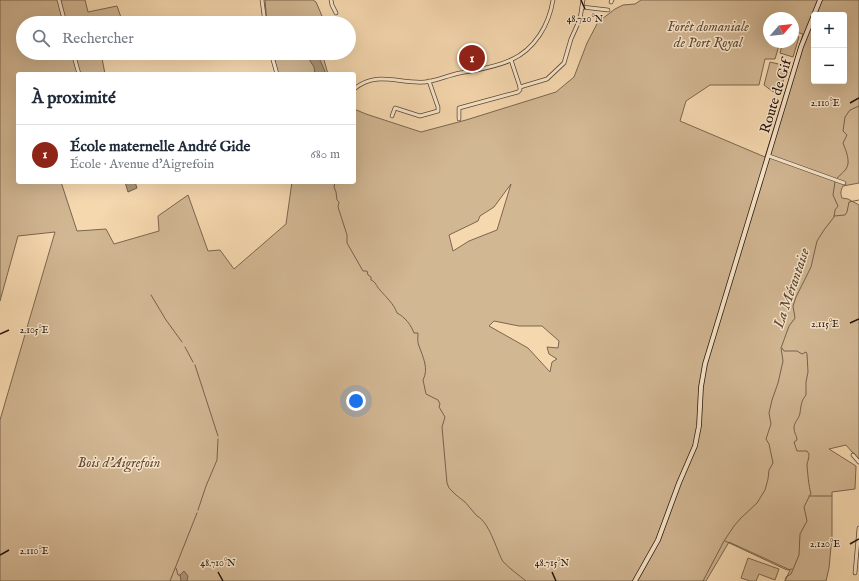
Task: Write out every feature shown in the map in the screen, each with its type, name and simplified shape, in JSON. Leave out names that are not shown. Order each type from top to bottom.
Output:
[{"type":"street","points":[[59,0],[63,16]]},
{"type":"street","points":[[262,0],[264,16]]},
{"type":"street","points":[[331,0],[336,13]]},
{"type":"street","points":[[356,88],[364,82],[373,79],[429,81],[511,60],[526,51],[535,42],[548,21],[553,0]]},
{"type":"street","points":[[520,87],[547,79],[564,63],[571,39],[580,19],[582,0]]},
{"type":"street","name":"Route de Gif","points":[[635,581],[658,540],[679,483],[695,446],[698,432],[700,393],[704,370],[801,48],[820,0]]},
{"type":"street","points":[[582,7],[608,10]]},
{"type":"street","points":[[75,60],[78,72]]},
{"type":"street","points":[[274,60],[277,72]]},
{"type":"street","points":[[459,119],[459,108],[518,92],[520,90],[511,60]]},
{"type":"street","points":[[392,116],[395,108],[420,116],[438,111],[429,81]]},
{"type":"street","points":[[769,155],[844,183]]},
{"type":"street","points":[[853,455],[859,462]]},
{"type":"street","points":[[855,573],[859,528]]},
{"type":"green space","points":[[0,0],[85,0],[88,12],[117,6],[121,16],[16,16],[16,60],[102,60],[105,72],[16,72],[16,184],[62,184],[77,231],[106,229],[114,244],[159,231],[158,216],[188,195],[208,251],[220,250],[234,269],[286,224],[292,184],[356,184],[356,110],[421,132],[466,120],[556,92],[574,77],[587,43],[598,22],[615,9],[623,5],[635,4],[641,0],[859,0],[859,183],[843,186],[841,193],[842,198],[848,199],[859,205],[859,460],[846,445],[829,449],[856,466],[855,489],[832,492],[832,536],[829,568],[826,581],[785,581],[790,570],[729,542],[706,581],[0,581],[0,420],[55,232],[18,236],[0,301]],"holes":[[[763,12],[799,12],[799,33],[803,34],[765,157],[680,121],[686,101],[710,85],[759,85],[765,59],[775,59],[778,48],[763,48]],[[511,184],[497,230],[469,241],[453,251],[449,235],[478,221],[480,216],[494,207]],[[494,321],[519,326],[542,326],[559,341],[558,348],[547,347],[549,354],[557,359],[552,362],[550,372],[528,348],[489,326]]]},
{"type":"green space","points":[[265,0],[313,0],[316,2],[322,16],[266,16]]},
{"type":"green space","points":[[781,48],[796,48],[793,57],[780,53]]},
{"type":"green space","points":[[275,60],[324,60],[327,72],[278,72]]},
{"type":"green space","points":[[770,62],[787,66],[780,94],[772,91],[764,85]]},
{"type":"green space","points":[[748,558],[779,569],[775,580],[759,574],[756,581],[741,578]]},
{"type":"shaded area","points":[[310,60],[320,60],[325,72],[315,72],[314,67]]},
{"type":"shaded area","points":[[126,184],[136,184],[137,188],[128,192]]},
{"type":"shaded area","points":[[184,571],[188,576],[187,581],[181,581],[180,575]]},
{"type":"waterway","name":"La Mérantaise","points":[[836,179],[846,169],[848,163],[848,156],[843,143],[847,135],[843,131],[845,117],[850,110],[859,106]]},
{"type":"waterway","name":"La Mérantaise","points":[[703,581],[724,541],[734,526],[757,503],[765,490],[769,470],[773,463],[769,444],[766,439],[771,424],[769,413],[783,361],[781,348],[789,326],[795,318],[793,306],[811,267],[817,241],[834,217],[835,210],[838,206],[833,195],[835,182]]},
{"type":"waterway","points":[[335,184],[337,200],[339,202],[338,207],[347,235],[347,243],[363,271],[367,271],[368,275],[371,277],[371,280],[392,304],[397,313],[403,317],[414,333],[418,333],[418,343],[424,359],[425,376],[423,380],[426,394],[438,400],[440,404],[439,407],[445,417],[442,427],[447,483],[449,488],[465,502],[489,529],[502,560],[526,581]]},
{"type":"waterway","name":"La Mérantaise","points":[[834,216],[845,215],[849,202],[859,200]]},
{"type":"waterway","points":[[151,295],[166,320],[182,342]]},
{"type":"waterway","points":[[185,347],[193,362]]},
{"type":"waterway","name":"La Mérantaise","points":[[782,348],[784,351],[797,351],[802,354],[806,352],[807,354],[808,372],[806,395],[802,401],[799,415],[794,426],[797,437],[797,440],[794,442],[797,451],[807,451],[809,454],[807,466],[811,493],[804,507],[807,521],[800,534],[799,555],[791,574],[786,577],[785,581]]},
{"type":"waterway","points":[[195,365],[218,436]]},
{"type":"waterway","points":[[198,510],[217,460],[218,439]]},
{"type":"waterway","points":[[809,496],[832,496]]},
{"type":"waterway","points":[[170,581],[197,513]]},
{"type":"waterway","name":"La Mérantaise","points":[[725,541],[787,570],[792,569]]},
{"type":"waterway","points":[[176,568],[178,575],[180,575]]},
{"type":"place","name":"École maternelle André Gide","points":[[472,58]]},
{"type":"park label","name":"Forêt domaniale de Port Royal","points":[[708,34]]},
{"type":"park label","name":"Bois d'Aigrefoin","points":[[119,462]]}]
